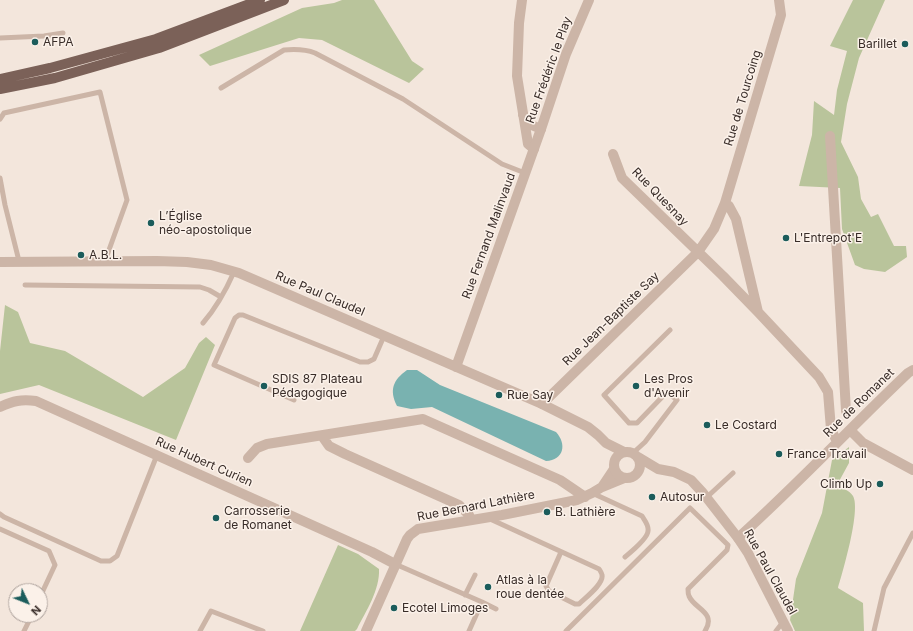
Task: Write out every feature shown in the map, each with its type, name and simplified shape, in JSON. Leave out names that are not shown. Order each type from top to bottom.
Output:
[{"type":"main road","points":[[0,79],[50,68],[156,39],[260,0]]},
{"type":"main road","points":[[0,89],[55,78],[159,48],[284,0]]},
{"type":"street","points":[[522,0],[519,23],[517,76],[528,144],[534,148]]},
{"type":"street","name":"Rue Frédéric le Play","points":[[534,148],[566,54],[589,0]]},
{"type":"street","name":"Rue de Tourcoing","points":[[698,252],[714,229],[725,203],[781,15],[779,0]]},
{"type":"street","points":[[523,115],[529,124],[541,129]]},
{"type":"street","points":[[830,136],[846,411]]},
{"type":"street","name":"Rue Fernand Malinvaud","points":[[456,367],[534,148]]},
{"type":"street","name":"Rue Quesnay","points":[[612,154],[622,178],[698,252]]},
{"type":"street","points":[[725,203],[729,206],[736,219],[758,312]]},
{"type":"street","points":[[698,252],[758,312],[819,378],[828,392],[831,429],[838,442]]},
{"type":"street","name":"Rue Jean-Baptiste Say","points":[[542,404],[698,252]]},
{"type":"street","name":"Rue Paul Claudel","points":[[0,262],[187,262],[211,265],[234,272],[542,404],[588,427],[606,443],[632,454],[658,469],[674,472],[691,480],[707,497],[748,553],[785,627]]},
{"type":"street","name":"Rue de Romanet","points":[[738,538],[908,373],[913,370]]},
{"type":"street","name":"Rue Hubert Curien","points":[[0,407],[23,399],[36,401],[372,552],[395,564]]},
{"type":"street","points":[[248,458],[257,448],[267,444],[422,419],[560,480],[589,495]]},
{"type":"street","points":[[850,430],[863,443],[913,470]]},
{"type":"street","points":[[322,436],[329,446],[340,452],[459,505],[469,515],[471,520]]},
{"type":"street","name":"Rue Paul Claudel","points":[[606,443],[614,465]]},
{"type":"street","points":[[632,454],[640,466],[636,474],[631,477],[624,478],[616,473],[614,465],[618,455],[632,454]]},
{"type":"street","name":"Rue Bernard Lathière","points":[[602,486],[614,465]]},
{"type":"street","name":"Rue Paul Claudel","points":[[636,474],[658,469]]},
{"type":"street","name":"Rue Bernard Lathière","points":[[366,631],[407,539],[410,534],[418,529],[570,501],[589,495],[602,486],[624,478]]},
{"type":"lane","points":[[0,38],[44,36],[63,33]]},
{"type":"lane","points":[[221,88],[277,53],[284,50],[294,49],[307,50],[403,99],[502,164],[525,173]]},
{"type":"lane","points":[[0,119],[4,113],[100,92],[127,200],[105,261]]},
{"type":"lane","points":[[0,178],[19,261]]},
{"type":"lane","points":[[203,323],[210,315],[221,297],[234,272]]},
{"type":"lane","points":[[25,286],[200,287],[221,297]]},
{"type":"lane","points":[[294,400],[214,365],[235,318],[239,315],[243,315],[360,362],[368,362],[374,359],[384,336]]},
{"type":"lane","points":[[632,454],[645,442],[677,400],[667,392],[637,423],[629,423],[604,395],[670,330]]},
{"type":"lane","points":[[0,514],[101,561],[110,561],[117,556],[157,455]]},
{"type":"lane","points":[[707,497],[733,473]]},
{"type":"lane","points":[[589,495],[642,516],[647,523],[649,530],[648,535],[625,557]]},
{"type":"lane","points":[[566,631],[690,508],[728,546],[727,550],[688,589],[689,596],[707,615],[708,626],[705,631]]},
{"type":"lane","points":[[487,517],[599,569],[602,575],[602,580],[598,586],[579,604],[575,604],[549,591],[546,586],[561,552]]},
{"type":"lane","points":[[0,529],[49,551],[55,565],[47,583]]},
{"type":"lane","points":[[874,631],[884,588],[913,533]]},
{"type":"lane","points":[[395,564],[496,609]]},
{"type":"lane","points":[[465,595],[475,575]]},
{"type":"lane","points":[[470,631],[482,602]]},
{"type":"lane","points":[[200,631],[211,611],[263,631]]},
{"type":"lane","points":[[776,631],[785,627]]},
{"type":"green space","points":[[342,0],[374,0],[412,61],[424,69],[409,83],[322,40],[299,38],[210,66],[199,55],[302,8],[334,3]]},
{"type":"green space","points":[[853,0],[885,0],[859,58],[847,104],[841,142],[858,177],[861,199],[871,217],[878,214],[894,246],[906,246],[907,257],[885,272],[864,269],[855,265],[842,229],[840,188],[799,186],[812,135],[814,101],[834,115],[837,90],[847,51],[830,46]]},
{"type":"green space","points":[[5,305],[18,312],[30,343],[65,351],[143,397],[185,368],[199,343],[206,337],[215,345],[176,440],[39,385],[0,394],[0,351]]},
{"type":"green space","points":[[849,447],[849,463],[837,485],[852,494],[855,503],[855,514],[844,568],[838,588],[863,603],[864,631],[795,631],[790,620],[796,579],[822,513],[832,460]]},
{"type":"green space","points":[[338,545],[358,554],[379,569],[379,577],[372,600],[355,631],[300,631]]},
{"type":"water","points":[[407,370],[417,370],[440,385],[556,432],[562,441],[562,451],[560,455],[557,458],[546,461],[432,407],[411,409],[397,406],[393,395],[394,386],[398,378]]},
{"type":"place","name":"AFPA","points":[[35,42]]},
{"type":"place","name":"Barillet","points":[[905,44]]},
{"type":"place","name":"L’Église néo-apostolique","points":[[151,223]]},
{"type":"place","name":"L'Entrepot'E","points":[[786,238]]},
{"type":"place","name":"A.B.L.","points":[[81,255]]},
{"type":"place","name":"SDIS 87 Plateau Pédagogique","points":[[264,386]]},
{"type":"place","name":"Les Pros d'Avenir","points":[[636,386]]},
{"type":"place","name":"Rue Say","points":[[499,395]]},
{"type":"place","name":"Le Costard","points":[[707,425]]},
{"type":"place","name":"France Travail","points":[[779,454]]},
{"type":"place","name":"Climb Up","points":[[880,484]]},
{"type":"place","name":"Autosur","points":[[652,497]]},
{"type":"place","name":"B. Lathière","points":[[547,512]]},
{"type":"place","name":"Carrosserie de Romanet","points":[[216,518]]},
{"type":"place","name":"Atlas à la roue dentée","points":[[488,587]]},
{"type":"place","name":"Ecotel Limoges","points":[[394,608]]}]
